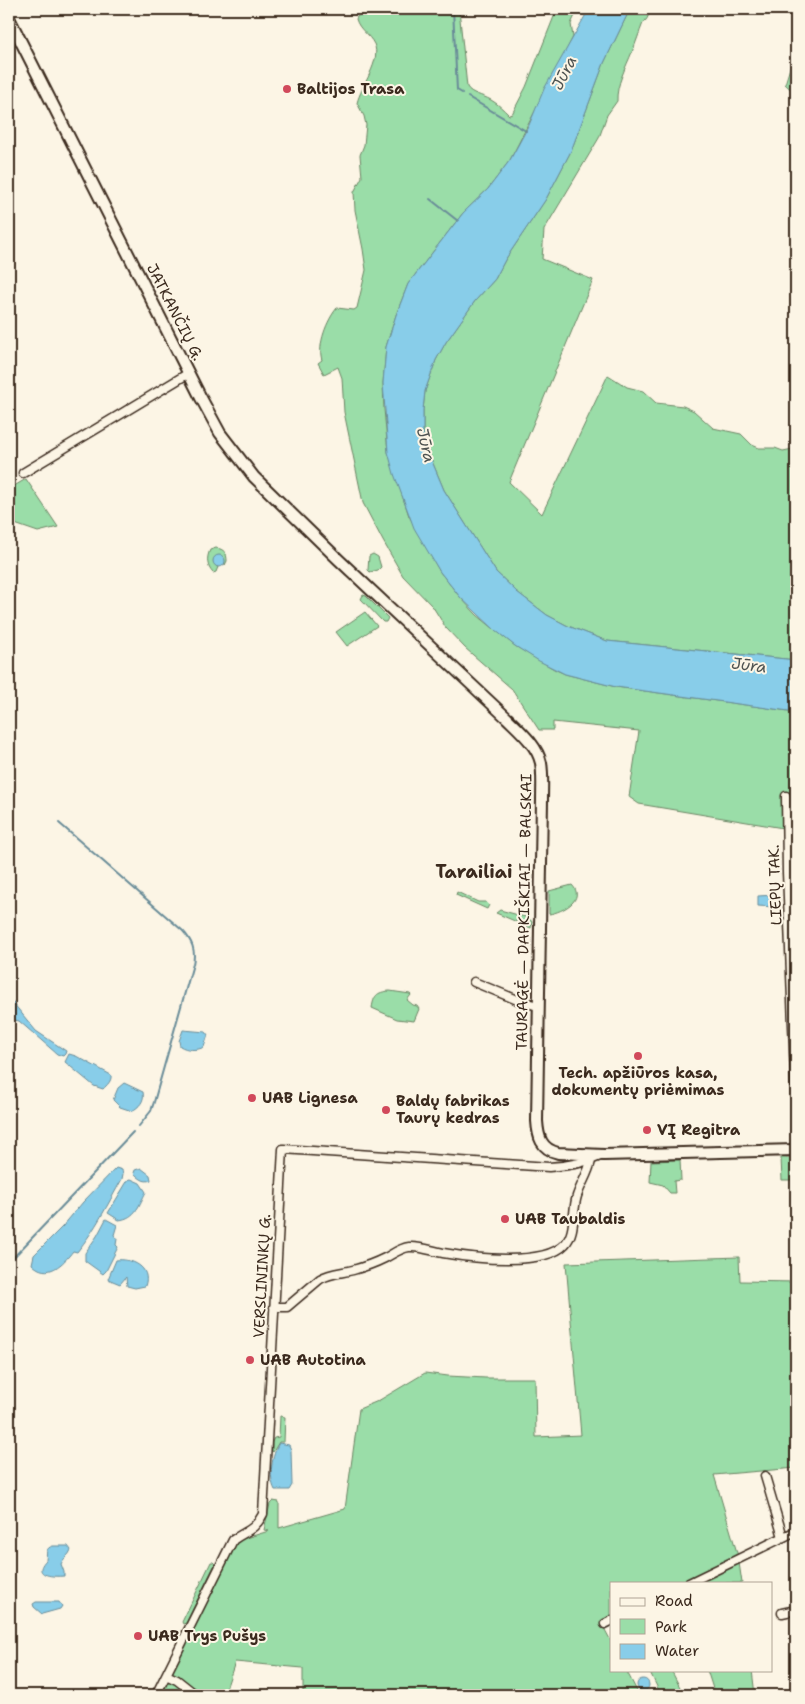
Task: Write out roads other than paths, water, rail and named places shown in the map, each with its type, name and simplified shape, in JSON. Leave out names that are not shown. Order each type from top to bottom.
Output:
[{"type":"main road","name":"JATKANČIŲ G.","points":[[9,18],[220,433],[254,477],[364,584]]},
{"type":"main road","name":"TAURAGĖ — DAPKIŠKIAI — BALSKAI","points":[[364,584],[507,718],[530,742],[539,758],[541,764],[542,800],[538,1006],[537,1121],[539,1135],[543,1144],[555,1152],[604,1155]]},
{"type":"main road","points":[[604,1155],[796,1150]]},
{"type":"street","points":[[23,473],[189,373]]},
{"type":"street","name":"LIEPŲ TAK.","points":[[786,796],[793,913],[796,1102]]},
{"type":"street","points":[[474,982],[520,1001],[538,1006]]},
{"type":"street","name":"VERSLININKŲ G.","points":[[156,1695],[233,1540],[252,1530],[263,1514],[283,1149],[521,1166],[565,1166],[591,1161],[604,1155]]},
{"type":"street","points":[[274,1307],[287,1307],[326,1276],[371,1264],[409,1247],[482,1258],[537,1257],[558,1251],[570,1238],[577,1197],[589,1171],[591,1161]]},
{"type":"street","points":[[765,1476],[782,1537]]},
{"type":"street","points":[[691,1582],[796,1531]]},
{"type":"street","points":[[782,1613],[796,1610]]},
{"type":"street","points":[[166,1674],[196,1695]]},
{"type":"water","name":"Jūra","points":[[589,9],[630,9],[604,63],[571,151],[546,199],[505,260],[495,279],[475,301],[446,342],[436,360],[425,391],[423,410],[423,433],[429,454],[444,490],[496,572],[517,592],[547,615],[568,626],[607,641],[796,660],[796,712],[616,687],[565,674],[539,661],[515,646],[495,630],[460,597],[440,572],[414,528],[394,474],[388,452],[383,383],[386,347],[408,284],[463,213],[488,189],[510,160],[529,125],[544,89]]},
{"type":"water","points":[[217,555],[221,555],[225,561],[221,567],[217,567],[213,563],[213,559]]},
{"type":"water","points":[[774,895],[776,902],[774,907],[758,906],[758,896]]},
{"type":"water","points":[[9,998],[36,1031],[66,1051],[63,1056],[57,1054],[19,1021],[9,1016]]},
{"type":"water","points":[[183,1030],[206,1032],[208,1035],[204,1047],[192,1050],[180,1046],[179,1041]]},
{"type":"water","points":[[69,1054],[111,1075],[109,1083],[103,1089],[94,1086],[65,1062]]},
{"type":"water","points":[[124,1083],[143,1092],[141,1103],[132,1111],[120,1107],[113,1100],[118,1088]]},
{"type":"water","points":[[116,1168],[122,1170],[122,1179],[84,1244],[77,1252],[73,1251],[65,1261],[55,1268],[44,1271],[38,1269],[32,1264],[34,1255]]},
{"type":"water","points":[[141,1168],[150,1175],[151,1180],[144,1180],[134,1173],[135,1170]]},
{"type":"water","points":[[131,1179],[140,1183],[146,1192],[133,1214],[119,1220],[108,1213],[128,1180]]},
{"type":"water","points":[[106,1219],[117,1225],[114,1235],[117,1239],[116,1245],[118,1247],[103,1274],[85,1261],[85,1253]]},
{"type":"water","points":[[116,1260],[134,1262],[139,1265],[146,1274],[145,1286],[135,1288],[127,1286],[126,1277],[120,1284],[108,1279]]},
{"type":"water","points":[[279,1443],[289,1445],[291,1450],[292,1485],[289,1490],[275,1490],[273,1485],[272,1466],[274,1454]]},
{"type":"water","points":[[53,1546],[68,1546],[71,1550],[61,1564],[64,1576],[50,1576],[42,1572],[42,1565],[46,1560],[48,1549]]},
{"type":"water","points":[[36,1602],[59,1602],[62,1606],[60,1609],[42,1614],[34,1607],[33,1604]]},
{"type":"water","points":[[643,1679],[649,1685],[643,1691],[637,1685]]},
{"type":"waterway","points":[[453,9],[457,90],[462,93]]},
{"type":"waterway","points":[[468,97],[526,131]]},
{"type":"waterway","points":[[430,199],[458,221]]},
{"type":"waterway","points":[[59,823],[183,931],[189,938],[192,946],[194,954],[193,964],[154,1102],[151,1111],[139,1126]]},
{"type":"waterway","points":[[9,1262],[133,1132]]},
{"type":"place","name":"Baltijos Trasa","points":[[287,89]]},
{"type":"place","name":"Tech. apžiūros kasa, dokumentų priėmimas","points":[[638,1056]]},
{"type":"place","name":"UAB Lignesa","points":[[252,1098]]},
{"type":"place","name":"Baldų fabrikas Taurų kedras","points":[[386,1110]]},
{"type":"place","name":"VĮ Regitra","points":[[647,1130]]},
{"type":"place","name":"UAB Taubaldis","points":[[505,1219]]},
{"type":"place","name":"UAB Autotina","points":[[250,1360]]},
{"type":"place","name":"UAB Trys Pušys","points":[[138,1636]]},
{"type":"district","name":"Tarailiai","points":[[474,872]]}]
